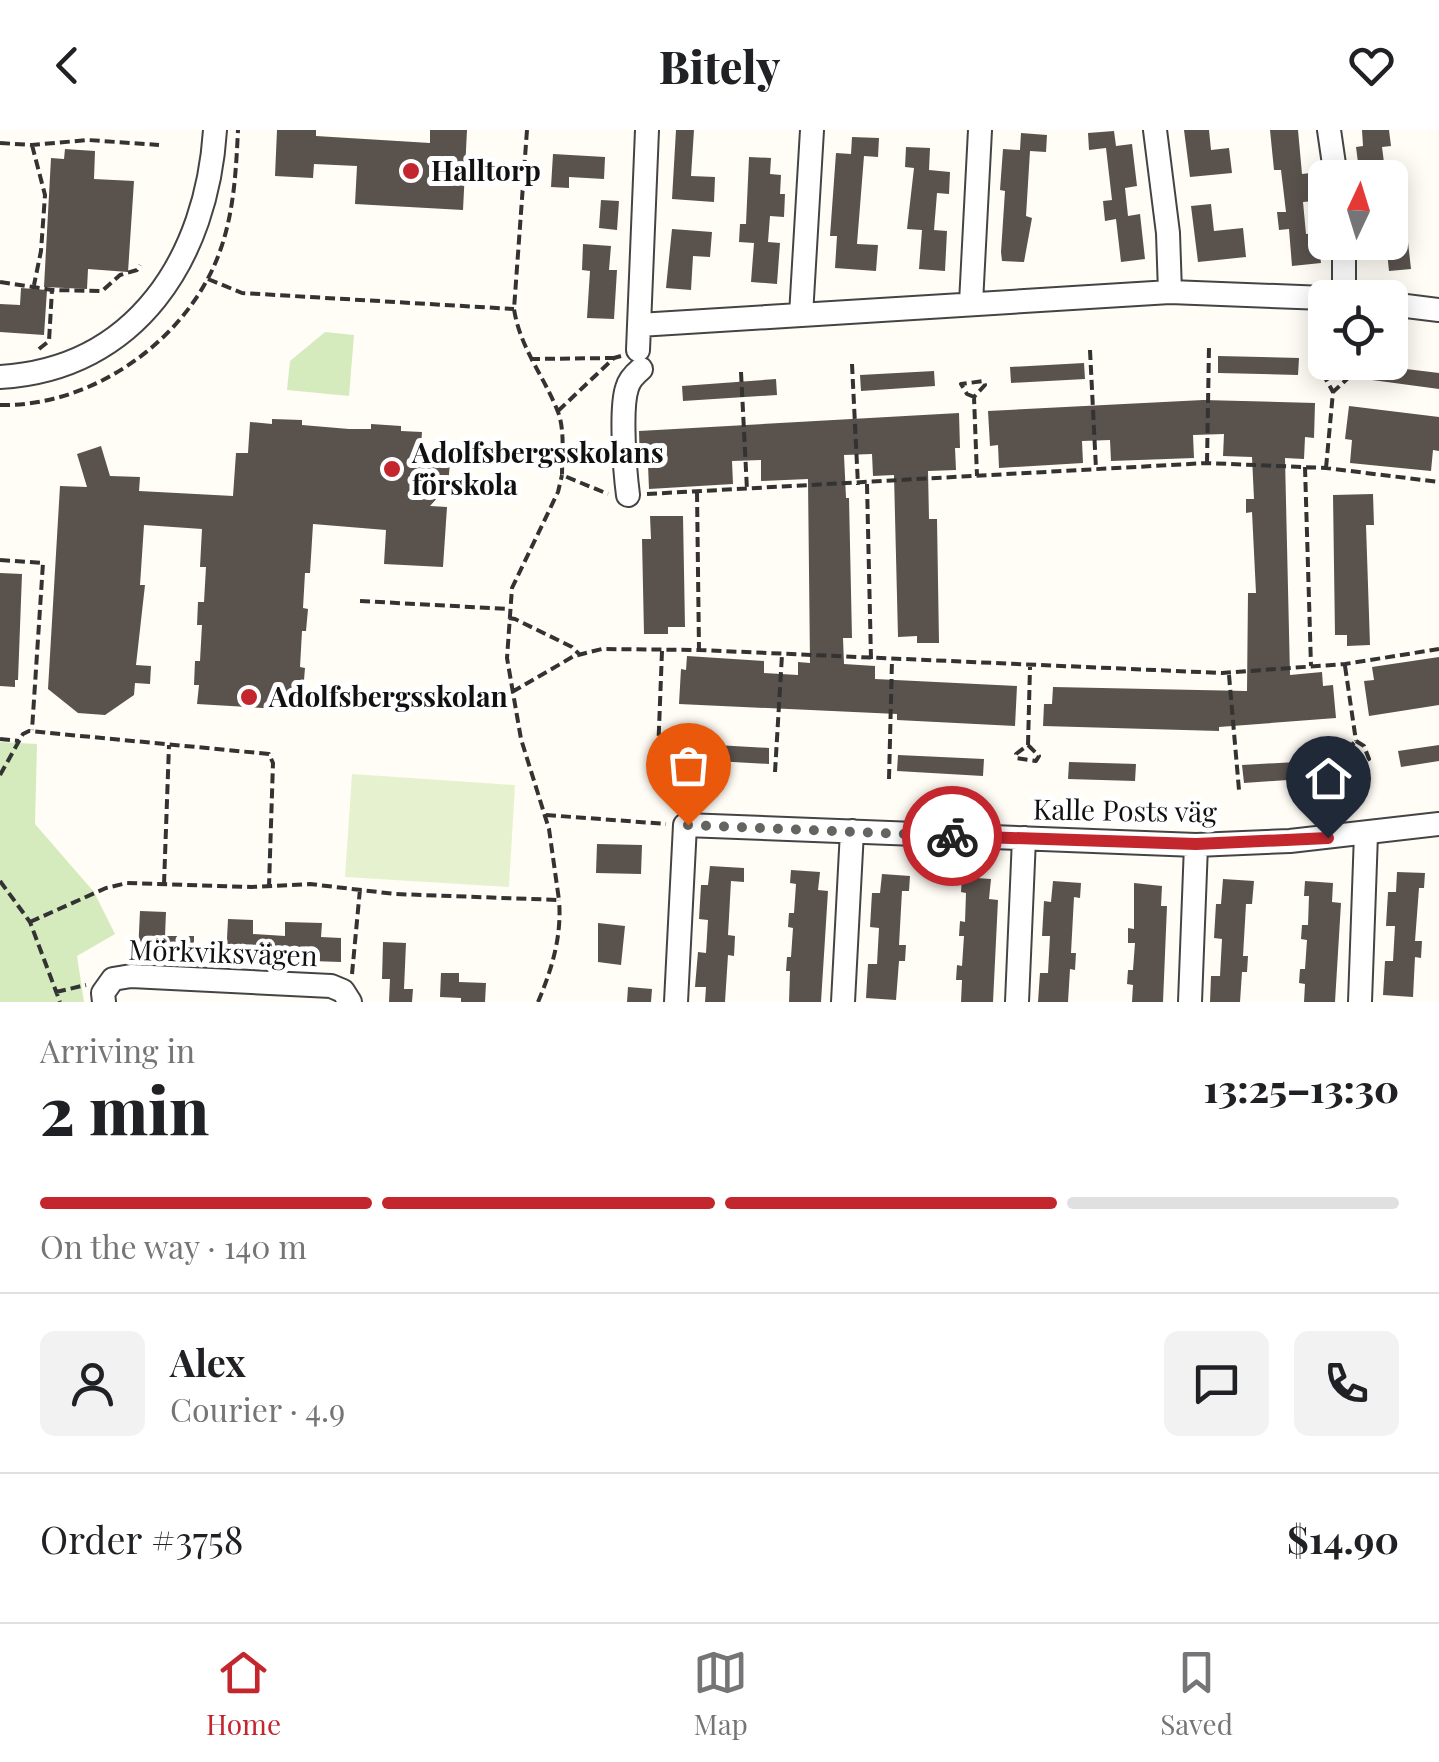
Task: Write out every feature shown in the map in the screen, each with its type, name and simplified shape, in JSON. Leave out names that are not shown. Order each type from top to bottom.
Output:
[{"type":"street","points":[[0,377],[28,376],[95,350],[157,301],[194,238],[213,160],[214,130]]},
{"type":"street","points":[[628,494],[625,395],[639,360],[647,130]]},
{"type":"street","points":[[802,315],[812,130]]},
{"type":"street","points":[[970,302],[980,130]]},
{"type":"street","points":[[1156,130],[1168,233],[1170,292]]},
{"type":"street","points":[[1330,130],[1334,160]]},
{"type":"street","points":[[639,325],[1170,292],[1308,297]]},
{"type":"street","points":[[1408,306],[1439,310]]},
{"type":"street","name":"Kalle Posts väg","points":[[680,825],[1196,844],[1290,841],[1439,824]]},
{"type":"street","points":[[676,1002],[686,825],[680,825]]},
{"type":"street","points":[[844,1002],[852,832]]},
{"type":"street","points":[[1360,1002],[1366,834]]},
{"type":"street","points":[[1017,1002],[1024,838]]},
{"type":"street","points":[[1190,1002],[1196,844]]},
{"type":"street","name":"Mörkviksvägen","points":[[106,995],[113,980],[131,976],[331,986],[346,997]]},
{"type":"path","points":[[70,130],[72,141]]},
{"type":"path","points":[[526,130],[514,309],[530,359],[558,411],[562,476],[558,492],[523,560],[508,609],[512,692],[521,739],[545,815],[559,900],[560,930],[553,964],[538,1002]]},
{"type":"path","points":[[0,143],[159,145]]},
{"type":"path","points":[[32,145],[45,196],[34,285]]},
{"type":"path","points":[[0,282],[52,290],[102,291],[140,265]]},
{"type":"path","points":[[208,279],[242,294],[514,309]]},
{"type":"path","points":[[36,350],[50,342],[52,290]]},
{"type":"path","points":[[1208,463],[1209,346]]},
{"type":"path","points":[[1090,350],[1096,470]]},
{"type":"path","points":[[558,411],[614,358]]},
{"type":"path","points":[[530,359],[639,360]]},
{"type":"path","points":[[852,364],[858,484]]},
{"type":"path","points":[[741,372],[747,490]]},
{"type":"path","points":[[1326,468],[1334,392],[1347,376],[1322,374],[1334,392]]},
{"type":"path","points":[[974,398],[960,384],[984,381],[985,386],[974,398],[977,476]]},
{"type":"path","points":[[562,476],[608,494],[866,484],[1208,463],[1326,468],[1439,482]]},
{"type":"path","points":[[1304,468],[1311,666]]},
{"type":"path","points":[[866,484],[870,659]]},
{"type":"path","points":[[698,492],[699,650]]},
{"type":"path","points":[[0,560],[43,563],[32,731]]},
{"type":"path","points":[[360,601],[508,609]]},
{"type":"path","points":[[508,618],[572,647],[579,654]]},
{"type":"path","points":[[512,692],[579,654],[602,649],[1229,673],[1345,664],[1439,648]]},
{"type":"path","points":[[662,650],[658,754],[666,766],[689,780]]},
{"type":"path","points":[[775,772],[782,654]]},
{"type":"path","points":[[888,779],[892,660]]},
{"type":"path","points":[[1345,664],[1356,740],[1370,759],[1359,763],[1345,761],[1347,749],[1356,740]]},
{"type":"path","points":[[1028,745],[1016,758],[1039,760],[1028,745],[1030,666]]},
{"type":"path","points":[[1229,673],[1238,790]]},
{"type":"path","points":[[0,775],[26,731],[271,756],[269,886]]},
{"type":"path","points":[[0,739],[19,740]]},
{"type":"path","points":[[164,884],[169,745]]},
{"type":"path","points":[[545,815],[680,825]]},
{"type":"path","points":[[0,882],[30,922],[60,1002]]},
{"type":"path","points":[[30,922],[116,885],[310,884],[413,895],[559,900]]},
{"type":"path","points":[[346,997],[354,970],[360,889]]},
{"type":"path","points":[[56,992],[85,985],[106,995]]},
{"type":"green space","points":[[325,332],[354,335],[349,396],[287,390],[290,361]]},
{"type":"green space","points":[[0,742],[37,744],[35,824],[94,892],[115,934],[77,956],[84,1002],[0,1002]]},
{"type":"green space","points":[[352,774],[515,785],[509,887],[345,877]]},
{"type":"building","name":"Halltorp","points":[[277,130],[316,130],[316,136],[430,143],[430,130],[467,130],[463,210],[355,204],[357,166],[314,164],[313,178],[275,176]]},
{"type":"building","points":[[676,130],[694,130],[691,176],[715,177],[714,202],[672,199]]},
{"type":"building","points":[[1184,130],[1209,130],[1211,150],[1229,148],[1232,173],[1190,177]]},
{"type":"building","points":[[1270,130],[1298,130],[1302,174],[1308,173],[1308,202],[1303,202],[1308,260],[1321,263],[1292,266],[1289,229],[1279,230],[1277,212],[1286,212],[1281,170],[1274,170]]},
{"type":"building","points":[[1362,130],[1389,130],[1391,146],[1382,147],[1384,160],[1358,160],[1356,147],[1363,146]]},
{"type":"building","points":[[1114,131],[1116,146],[1132,144],[1137,186],[1125,188],[1128,216],[1140,214],[1145,259],[1121,262],[1116,219],[1105,221],[1103,201],[1112,200],[1106,148],[1089,150],[1088,133]]},
{"type":"building","points":[[1021,133],[1047,135],[1046,152],[1030,151],[1026,216],[1032,218],[1024,262],[1002,261],[1003,149],[1020,150]]},
{"type":"building","points":[[852,137],[879,138],[878,157],[864,156],[857,244],[878,245],[876,271],[835,268],[837,236],[830,236],[836,153],[851,154]]},
{"type":"building","points":[[906,147],[930,148],[929,170],[950,172],[949,194],[937,193],[934,230],[947,231],[945,271],[919,269],[922,230],[907,229],[914,168],[905,167]]},
{"type":"building","points":[[65,149],[95,151],[94,179],[134,181],[128,272],[88,269],[87,289],[44,287],[51,158],[64,159]]},
{"type":"building","points":[[553,154],[605,157],[604,179],[569,177],[569,188],[551,187]]},
{"type":"building","points":[[749,157],[771,158],[770,174],[781,175],[784,217],[770,216],[768,242],[780,243],[777,284],[751,282],[754,243],[739,242],[740,224],[746,224]]},
{"type":"building","points":[[601,200],[619,201],[617,230],[599,228]]},
{"type":"building","points":[[1211,204],[1214,231],[1243,228],[1246,257],[1198,262],[1191,206]]},
{"type":"building","points":[[672,229],[712,232],[710,257],[693,256],[691,290],[666,288]]},
{"type":"building","points":[[1408,242],[1411,269],[1389,271],[1388,260],[1408,260]]},
{"type":"building","points":[[583,244],[611,246],[609,270],[617,270],[614,319],[587,318],[590,271],[582,270]]},
{"type":"building","points":[[21,288],[47,290],[44,335],[0,332],[0,304],[20,305]]},
{"type":"building","points":[[1218,356],[1299,358],[1298,375],[1218,373]]},
{"type":"building","points":[[1084,363],[1085,379],[1011,383],[1010,367]]},
{"type":"building","points":[[1408,369],[1439,373],[1439,389],[1372,380],[1408,380]]},
{"type":"building","points":[[934,371],[935,386],[861,391],[860,375]]},
{"type":"building","points":[[776,379],[777,395],[683,401],[682,386]]},
{"type":"building","points":[[1203,400],[1315,403],[1314,438],[1305,437],[1304,459],[1285,458],[1290,675],[1322,672],[1323,686],[1333,685],[1336,718],[1219,727],[1219,731],[1043,726],[1044,704],[1052,704],[1053,687],[1247,691],[1248,593],[1256,593],[1252,512],[1246,513],[1246,499],[1254,499],[1252,457],[1223,456],[1224,434],[1193,435],[1194,458],[1111,461],[1110,440],[1082,441],[1083,463],[999,468],[998,445],[990,446],[988,411]]},
{"type":"building","points":[[1349,406],[1439,417],[1439,451],[1433,450],[1431,471],[1350,463],[1352,440],[1345,439]]},
{"type":"building","points":[[959,413],[956,470],[928,471],[929,519],[937,519],[939,643],[917,643],[917,636],[898,637],[894,475],[873,476],[872,454],[844,455],[849,498],[852,638],[843,638],[844,664],[875,666],[875,679],[1017,686],[1015,726],[897,720],[897,714],[679,704],[681,669],[686,670],[687,656],[764,661],[764,673],[798,675],[798,662],[810,663],[808,479],[761,481],[761,460],[732,461],[733,484],[649,489],[648,465],[640,466],[639,431]]},
{"type":"building","points":[[272,419],[349,429],[371,429],[371,424],[401,426],[401,431],[422,432],[420,460],[450,462],[448,486],[430,506],[447,507],[443,567],[384,564],[386,530],[313,524],[310,573],[305,573],[303,608],[308,609],[306,631],[302,631],[303,692],[298,691],[297,710],[197,704],[195,661],[200,661],[202,625],[197,625],[198,602],[204,602],[206,567],[200,567],[202,529],[144,525],[140,585],[145,585],[136,665],[151,666],[150,684],[135,683],[134,695],[105,715],[78,713],[48,689],[60,486],[87,487],[77,454],[101,446],[110,476],[140,477],[139,491],[233,496],[236,453],[248,453],[250,422],[272,424]]},
{"type":"building","points":[[1373,494],[1374,525],[1366,525],[1370,645],[1347,646],[1347,635],[1335,635],[1333,495]]},
{"type":"building","points":[[650,516],[683,516],[685,627],[668,627],[668,634],[644,634],[642,539],[651,539]]},
{"type":"building","points":[[0,573],[22,574],[15,687],[0,686]]},
{"type":"building","points":[[1439,657],[1439,705],[1369,716],[1364,681],[1374,680],[1372,667]]},
{"type":"building","points":[[716,745],[769,748],[769,764],[715,761]]},
{"type":"building","points":[[1439,745],[1439,761],[1401,767],[1398,751]]},
{"type":"building","points":[[898,755],[984,759],[983,776],[897,771]]},
{"type":"building","points":[[1315,761],[1316,778],[1244,783],[1242,765]]},
{"type":"building","points":[[1069,762],[1136,764],[1135,781],[1068,779]]},
{"type":"building","points":[[597,844],[642,845],[641,874],[596,873]]},
{"type":"building","points":[[710,866],[744,868],[744,882],[731,881],[728,935],[735,936],[734,956],[728,955],[725,1002],[705,1002],[706,987],[695,987],[698,952],[706,953],[708,920],[699,919],[701,885],[708,885]]},
{"type":"building","points":[[791,870],[820,872],[818,890],[828,891],[821,1002],[789,1002],[790,971],[786,971],[793,928],[788,927],[789,913],[794,913],[796,884],[790,883]]},
{"type":"building","points":[[1397,872],[1425,873],[1424,888],[1419,888],[1415,941],[1422,941],[1421,958],[1415,957],[1413,997],[1383,995],[1385,961],[1393,961],[1395,926],[1386,926],[1388,892],[1396,892]]},
{"type":"building","points":[[882,874],[910,876],[909,891],[902,891],[899,945],[906,945],[905,961],[899,961],[896,1000],[866,998],[868,964],[877,964],[879,928],[870,927],[872,893],[880,893]]},
{"type":"building","points":[[962,877],[991,879],[989,899],[998,900],[993,1002],[961,1002],[962,980],[956,980],[957,965],[962,966],[964,936],[959,936],[960,921],[965,922]]},
{"type":"building","points":[[1223,879],[1254,881],[1252,904],[1246,904],[1243,956],[1248,956],[1247,972],[1242,972],[1240,1002],[1210,1002],[1211,976],[1220,976],[1222,939],[1214,938],[1216,904],[1221,904]]},
{"type":"building","points":[[1053,881],[1081,883],[1080,898],[1074,897],[1071,953],[1076,953],[1075,970],[1070,969],[1068,1002],[1038,1002],[1040,973],[1048,973],[1050,936],[1042,936],[1044,901],[1051,902]]},
{"type":"building","points":[[1305,881],[1333,883],[1332,902],[1341,903],[1335,1002],[1304,1002],[1305,984],[1299,983],[1300,969],[1305,969],[1307,940],[1301,939],[1302,925],[1308,925]]},
{"type":"building","points":[[1134,883],[1162,886],[1161,906],[1167,906],[1163,1002],[1132,1002],[1133,985],[1127,984],[1128,970],[1133,970],[1135,943],[1128,943],[1128,928],[1134,929]]},
{"type":"building","points":[[140,911],[166,912],[165,936],[194,936],[194,954],[138,953]]},
{"type":"building","points":[[228,919],[253,920],[253,934],[285,936],[285,922],[322,923],[321,937],[341,938],[341,962],[226,958]]},
{"type":"building","points":[[598,923],[625,926],[621,965],[598,962]]},
{"type":"building","points":[[383,942],[406,943],[404,989],[413,989],[412,1002],[389,1002],[390,979],[382,979]]},
{"type":"building","points":[[441,973],[459,973],[459,982],[486,983],[485,1002],[440,997]]},
{"type":"building","points":[[628,987],[652,989],[651,1002],[627,1002]]},
{"type":"way so far","points":[[688,825],[952,836]]},
{"type":"place","name":"Halltorp","points":[[411,171]]},
{"type":"place","name":"Adolfsbergsskolans förskola","points":[[392,469]]},
{"type":"place","name":"Adolfsbergsskolan","points":[[249,697]]},
{"type":"route","points":[[952,836],[1196,844],[1328,838]]}]
